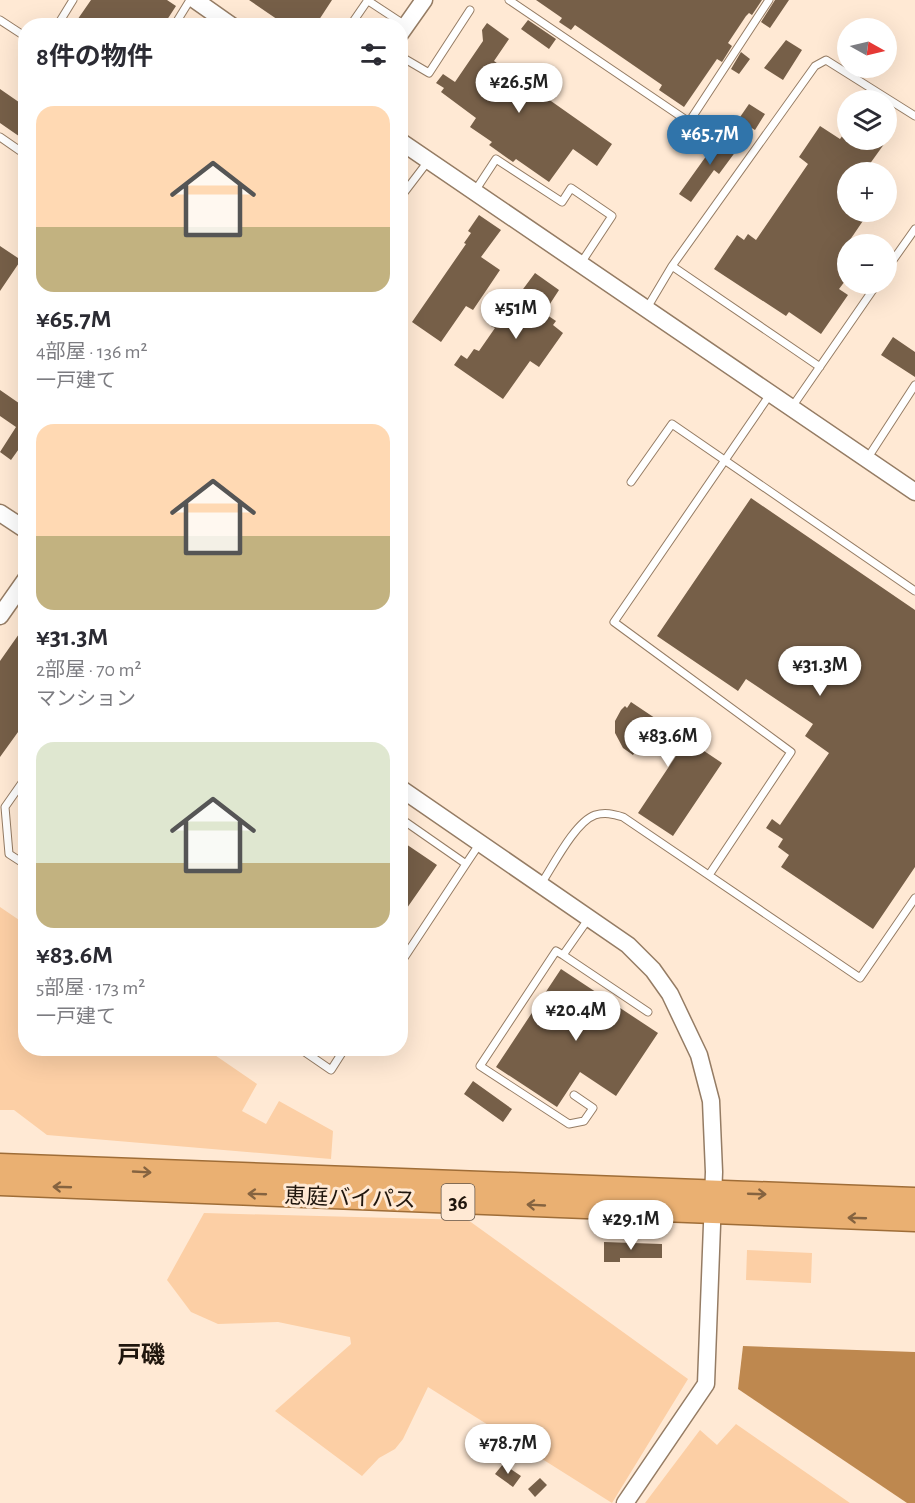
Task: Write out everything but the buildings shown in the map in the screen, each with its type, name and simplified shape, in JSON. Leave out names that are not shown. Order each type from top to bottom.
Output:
[{"type":"highway","name":"恵庭バイパス","points":[[0,1165],[713,1203],[915,1220]]},
{"type":"highway","name":"恵庭バイパス","points":[[0,1184],[713,1203],[915,1199]]},
{"type":"street","points":[[195,0],[221,18]]},
{"type":"street","points":[[408,22],[423,0]]},
{"type":"street","points":[[408,146],[915,492]]},
{"type":"street","points":[[0,513],[18,525]]},
{"type":"street","points":[[0,616],[18,590]]},
{"type":"street","points":[[408,794],[628,945],[653,970],[670,994],[686,1023],[699,1055],[711,1101],[713,1203],[706,1384],[625,1503]]},
{"type":"lane","points":[[62,18],[73,0]]},
{"type":"lane","points":[[179,18],[190,0]]},
{"type":"lane","points":[[356,18],[368,0],[389,18]]},
{"type":"lane","points":[[509,0],[689,122],[769,0]]},
{"type":"lane","points":[[408,61],[429,73],[470,10]]},
{"type":"lane","points":[[0,20],[18,32]]},
{"type":"lane","points":[[647,308],[672,266],[815,66],[826,60],[915,116]]},
{"type":"lane","points":[[0,137],[18,149]]},
{"type":"lane","points":[[475,191],[496,159],[562,202],[571,188],[612,216],[581,263]]},
{"type":"lane","points":[[408,188],[429,160]]},
{"type":"lane","points":[[897,254],[915,229]]},
{"type":"lane","points":[[672,266],[820,366]]},
{"type":"lane","points":[[792,407],[870,294]]},
{"type":"lane","points":[[867,459],[915,385]]},
{"type":"lane","points":[[709,875],[791,752],[614,622],[771,393]]},
{"type":"lane","points":[[631,482],[672,424],[915,591]]},
{"type":"lane","points":[[18,788],[5,807],[9,854],[18,860]]},
{"type":"lane","points":[[541,884],[581,823],[594,815],[608,813],[623,817],[860,978],[915,898]]},
{"type":"lane","points":[[408,824],[466,864]]},
{"type":"lane","points":[[408,952],[480,843]]},
{"type":"lane","points":[[563,955],[589,918]]},
{"type":"lane","points":[[574,1095],[592,1108],[584,1121],[569,1124],[480,1066],[556,951],[648,1012]]},
{"type":"lane","points":[[311,1056],[331,1070],[340,1056]]},
{"type":"shaded area","points":[[0,907],[18,919],[18,1056],[216,1056],[257,1084],[242,1111],[266,1124],[279,1101],[333,1131],[331,1159],[47,1135],[14,1110],[0,1110]]},
{"type":"shaded area","points":[[204,1213],[468,1220],[688,1379],[612,1503],[428,1387],[403,1439],[395,1449],[379,1458],[362,1476],[275,1411],[351,1344],[350,1337],[278,1322],[218,1324],[191,1312],[167,1280]]},
{"type":"shaded area","points":[[747,1250],[812,1253],[811,1283],[746,1280]]},
{"type":"shaded area","points":[[743,1346],[915,1352],[915,1503],[907,1503],[738,1389]]},
{"type":"shaded area","points":[[736,1424],[850,1503],[645,1503],[700,1430],[717,1445]]},
{"type":"district","name":"戸磯","points":[[141,1355]]}]
